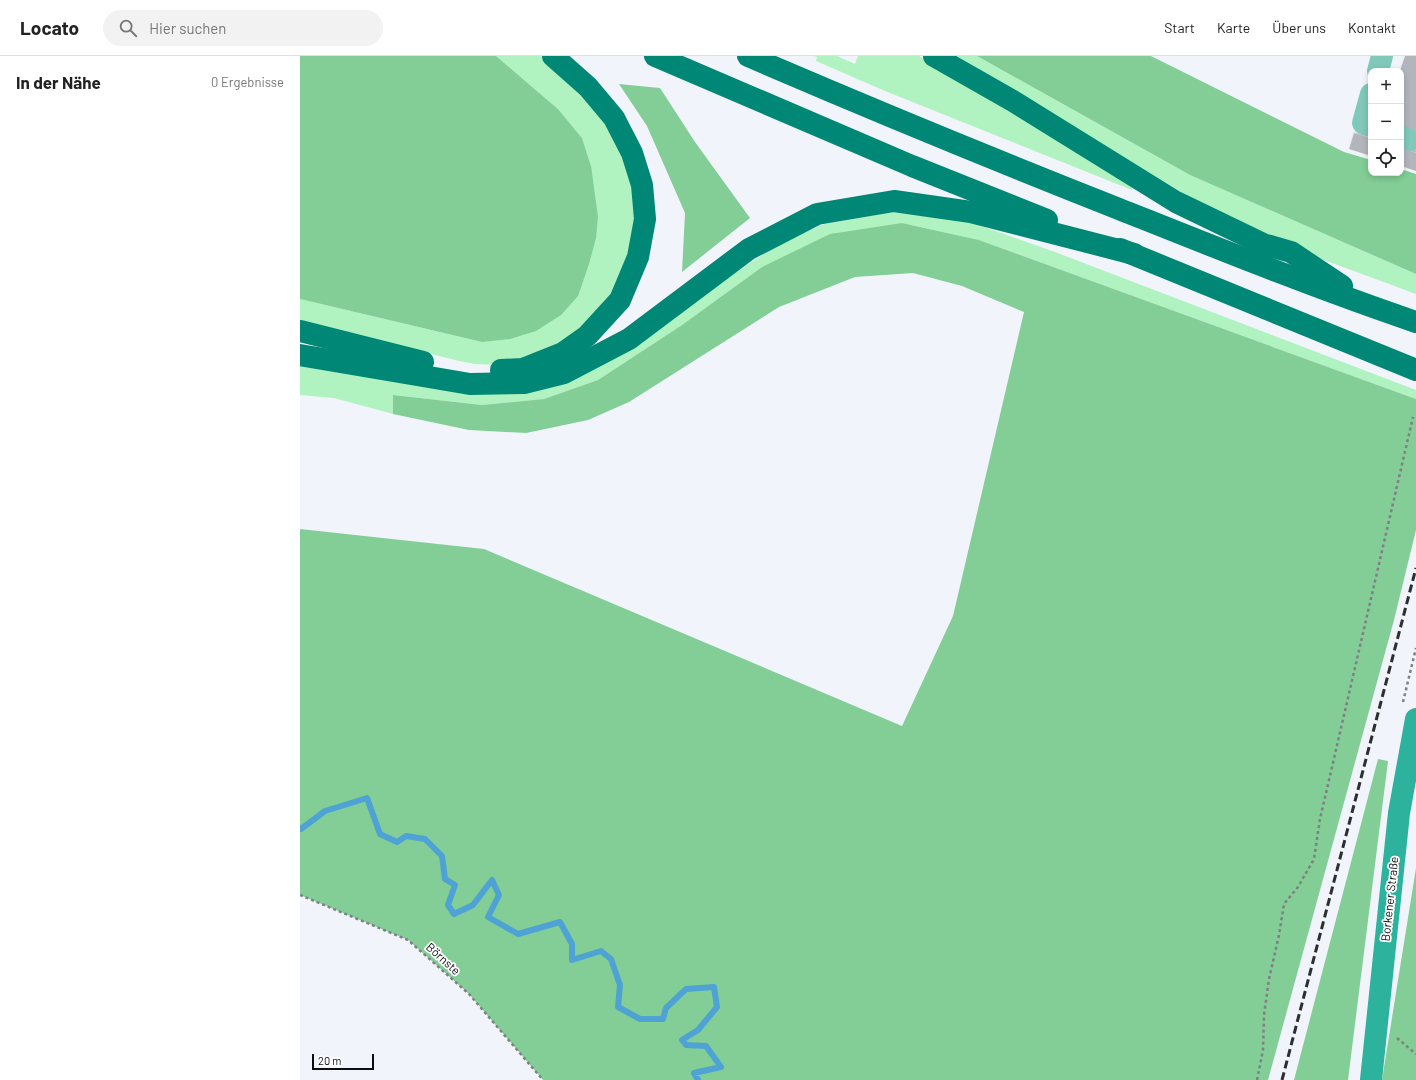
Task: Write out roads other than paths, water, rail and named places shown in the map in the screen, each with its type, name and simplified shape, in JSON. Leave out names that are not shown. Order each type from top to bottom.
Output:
[{"type":"highway","points":[[300,331],[415,360],[478,371],[523,368],[563,353],[587,336],[620,300],[638,257],[645,219],[642,185],[632,153],[614,118],[588,87],[553,56]]},
{"type":"highway","points":[[655,56],[912,166],[1134,254],[1416,370]]},
{"type":"highway","points":[[748,56],[992,159],[1177,232],[1375,308],[1416,322]]},
{"type":"highway","points":[[934,56],[1013,101],[1176,202],[1263,244],[1291,252],[1375,308]]},
{"type":"highway","points":[[300,355],[470,384],[524,383],[564,373],[629,339],[749,249],[817,214],[894,201],[971,212],[1134,254]]},
{"type":"street","points":[[1379,68],[1382,56]]},
{"type":"street","points":[[1368,105],[1363,123],[1368,125]]},
{"type":"street","name":"Borkener Straße","points":[[1371,1080],[1399,813],[1416,719]]},
{"type":"waterway","points":[[300,828],[301,829],[325,811],[367,798],[380,834],[397,842],[406,836],[425,839],[442,856],[445,879],[455,885],[448,905],[454,914],[473,905],[492,880],[499,895],[488,917],[518,934],[560,922],[572,944],[572,960],[601,951],[611,959],[620,985],[618,1007],[640,1019],[663,1019],[666,1008],[686,989],[714,987],[717,1007],[698,1030],[682,1040],[686,1045],[706,1046],[721,1067],[694,1073],[698,1080]]},
{"type":"railway","points":[[1282,1080],[1416,568]]}]
